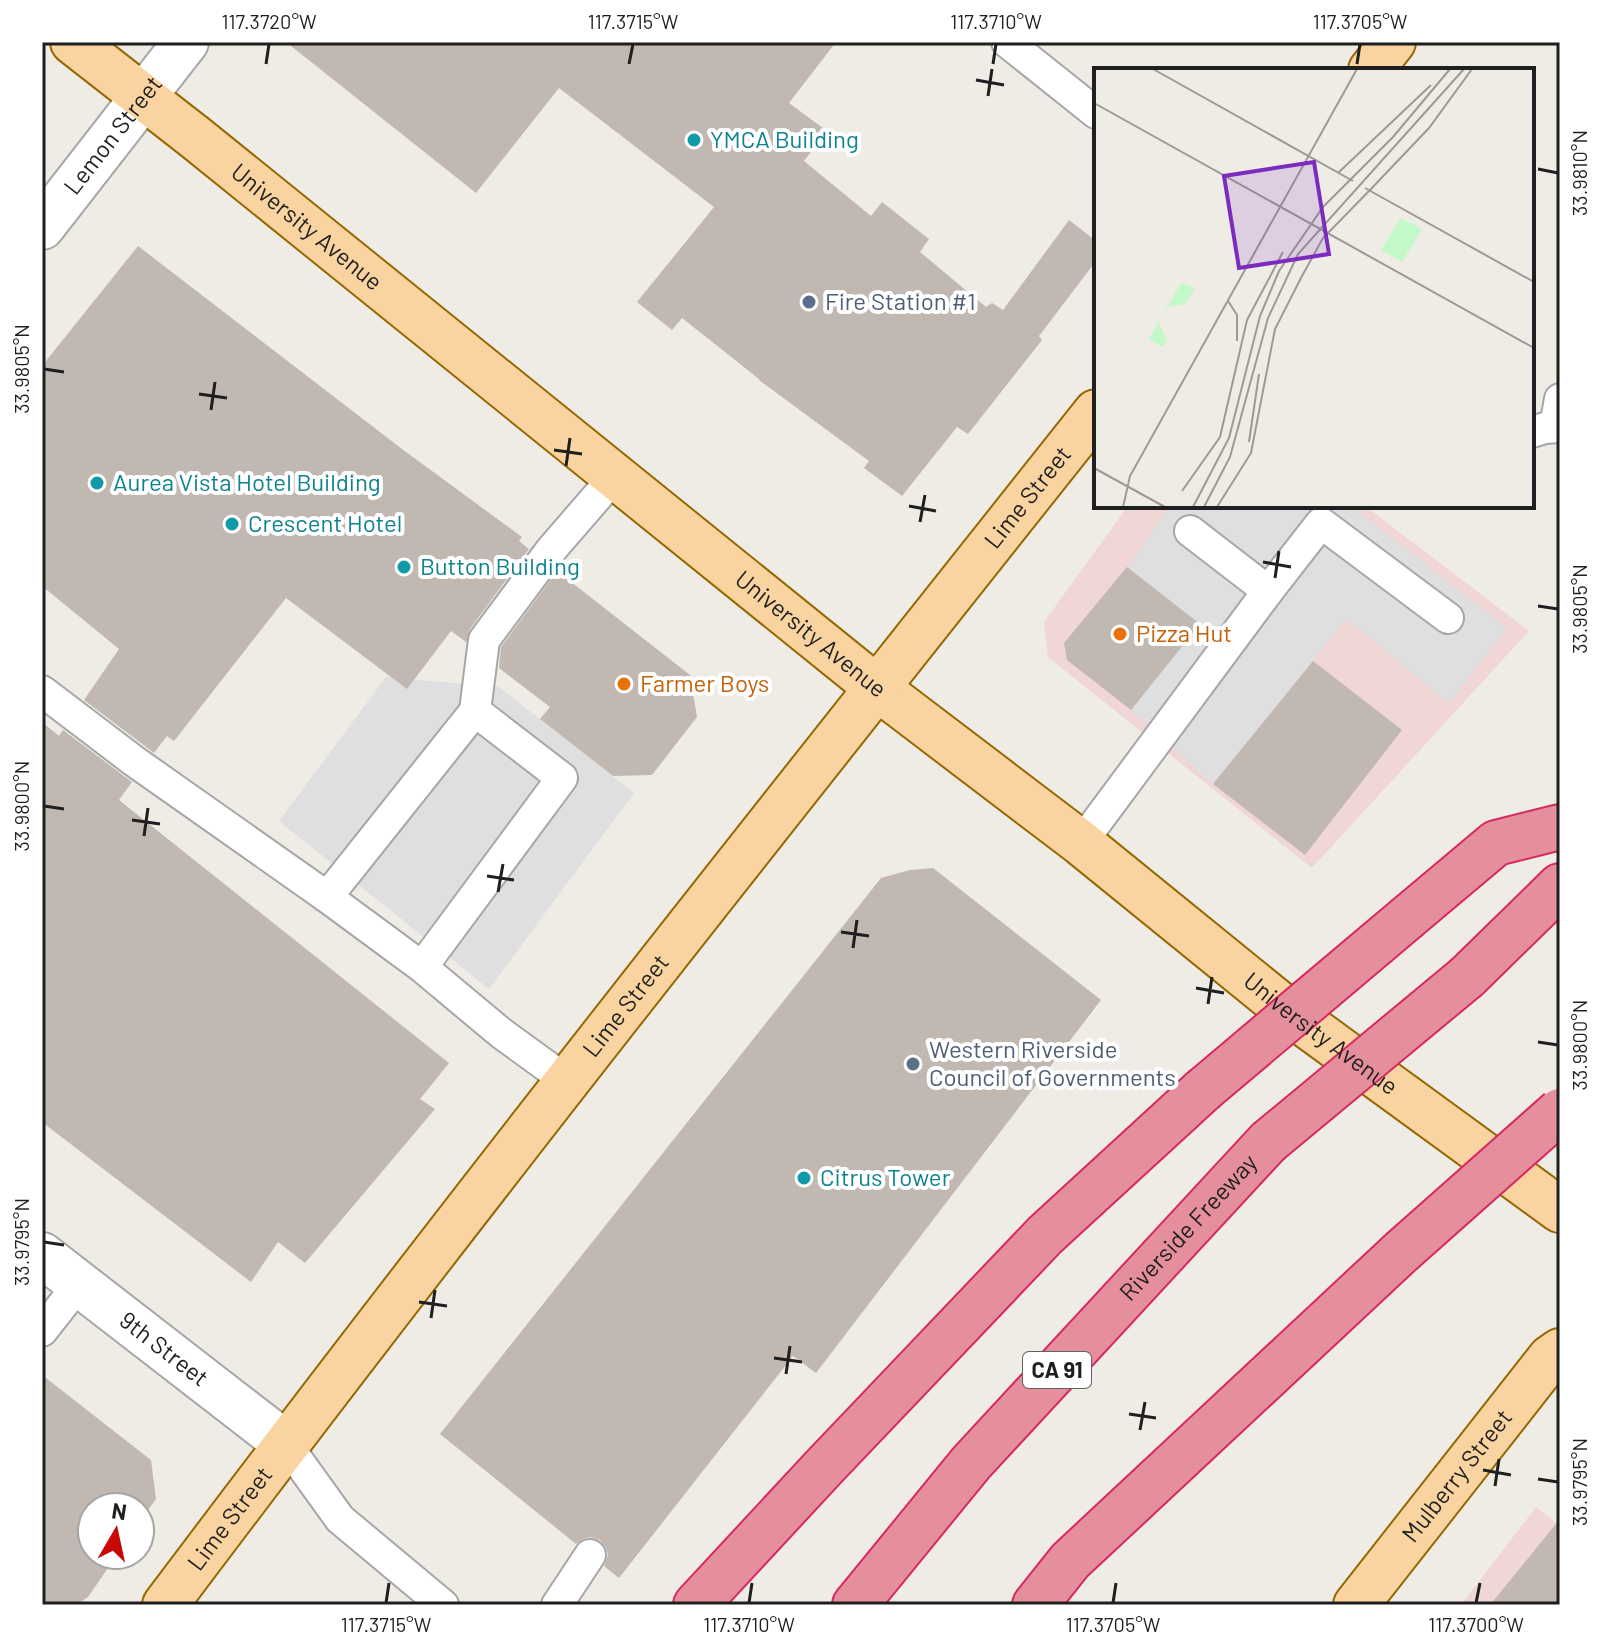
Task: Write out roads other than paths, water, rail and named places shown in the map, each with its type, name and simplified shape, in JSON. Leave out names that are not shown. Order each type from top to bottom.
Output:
[{"type":"highway","points":[[696,1605],[1045,1235],[1203,1090],[1496,843],[1560,827]]},
{"type":"highway","name":"Riverside Freeway","points":[[855,1605],[971,1463],[1268,1142],[1467,977],[1560,886]]},
{"type":"highway","points":[[1035,1605],[1070,1561],[1401,1252],[1560,1111]]},
{"type":"main road","name":"University Avenue","points":[[73,42],[876,687],[1081,843],[1294,1016],[1560,1210]]},
{"type":"main road","points":[[1373,68],[1393,42]]},
{"type":"main road","name":"Lime Street","points":[[165,1605],[567,1081],[1094,414]]},
{"type":"main road","name":"Mulberry Street","points":[[1356,1605],[1550,1358],[1560,1351]]},
{"type":"street","name":"Lemon Street","points":[[42,227],[186,42]]},
{"type":"street","name":"9th Street","points":[[42,1255],[286,1444]]},
{"type":"lane","points":[[1007,42],[1094,111]]},
{"type":"lane","points":[[327,897],[475,711],[484,640],[551,550],[615,476]]},
{"type":"lane","points":[[1081,843],[1268,591],[1318,514],[1448,618]]},
{"type":"lane","points":[[1190,531],[1268,591]]},
{"type":"lane","points":[[42,691],[134,761],[422,967],[501,1033],[567,1081]]},
{"type":"lane","points":[[422,967],[562,778],[475,711]]},
{"type":"lane","points":[[42,1331],[79,1284]]},
{"type":"lane","points":[[286,1444],[340,1519],[443,1605]]},
{"type":"lane","points":[[557,1605],[590,1555]]},
{"type":"place","name":"YMCA Building","points":[[694,140]]},
{"type":"place","name":"Fire Station #1","points":[[809,302]]},
{"type":"place","name":"Aurea Vista Hotel Building","points":[[97,483]]},
{"type":"place","name":"Crescent Hotel","points":[[232,524]]},
{"type":"place","name":"Button Building","points":[[404,567]]},
{"type":"place","name":"Pizza Hut","points":[[1120,634]]},
{"type":"place","name":"Farmer Boys","points":[[624,684]]},
{"type":"place","name":"Western Riverside Council of Governments","points":[[913,1064]]},
{"type":"place","name":"Citrus Tower","points":[[804,1178]]}]
